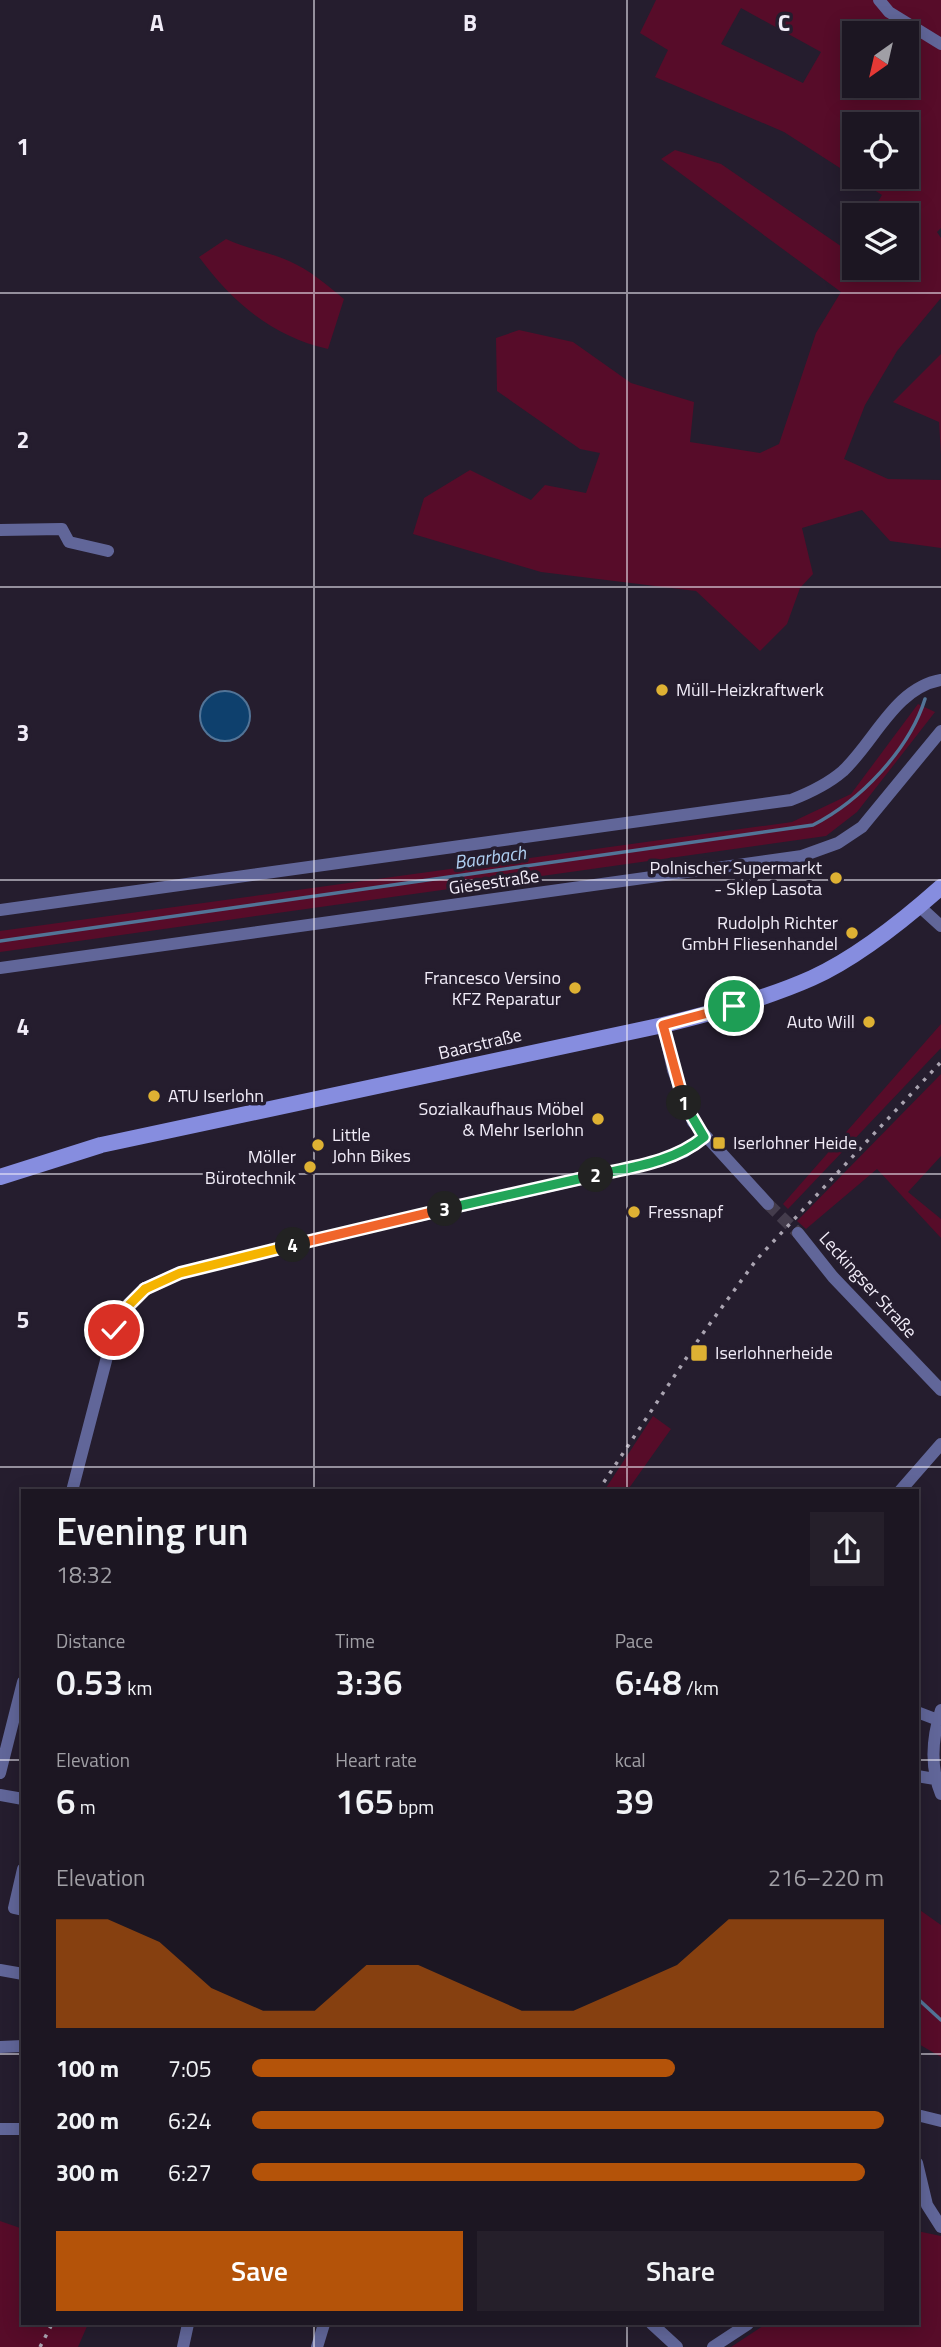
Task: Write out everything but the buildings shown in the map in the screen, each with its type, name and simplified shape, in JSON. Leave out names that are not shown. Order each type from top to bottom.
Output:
[{"type":"main road","name":"Baarstraße","points":[[0,1177],[101,1145],[663,1025],[734,1006],[815,976],[919,906],[941,887]]},
{"type":"street","points":[[879,0],[889,12],[941,44]]},
{"type":"street","points":[[0,530],[62,529],[69,542],[108,551]]},
{"type":"street","points":[[0,910],[791,800],[810,793],[844,769],[915,688],[941,680]]},
{"type":"street","name":"Giesestraße","points":[[0,968],[802,856],[846,839],[862,827],[941,731]]},
{"type":"street","points":[[919,906],[941,926]]},
{"type":"street","points":[[663,1025],[685,1107],[704,1137],[768,1204]]},
{"type":"street","points":[[73,1489],[114,1330],[129,1305],[147,1287],[180,1273],[308,1241],[660,1161],[684,1152],[704,1137]]},
{"type":"street","name":"Leckingser Straße","points":[[798,1233],[833,1277],[941,1390]]},
{"type":"street","points":[[902,1489],[941,1444]]},
{"type":"street","points":[[0,1773],[21,1690]]},
{"type":"street","points":[[919,1712],[939,1715],[933,1762],[935,1779],[941,1794]]},
{"type":"street","points":[[919,1776],[935,1779]]},
{"type":"street","points":[[0,1795],[21,1799]]},
{"type":"street","points":[[21,1879],[15,1909],[21,1910]]},
{"type":"street","points":[[0,1970],[21,1974]]},
{"type":"street","points":[[0,2047],[21,2046]]},
{"type":"street","points":[[919,2116],[941,2121]]},
{"type":"street","points":[[0,2129],[21,2129]]},
{"type":"street","points":[[919,2171],[928,2205],[941,2227]]},
{"type":"street","points":[[183,2347],[188,2325]]},
{"type":"street","points":[[317,2347],[324,2325]]},
{"type":"street","points":[[653,2325],[677,2347]]},
{"type":"street","points":[[713,2347],[746,2325]]},
{"type":"shaded area","points":[[656,0],[941,0],[941,228],[937,232],[941,238],[941,298],[897,351],[865,405],[844,459],[888,479],[941,480],[941,548],[890,541],[862,510],[802,528],[813,574],[800,588],[787,624],[760,651],[696,591],[541,572],[413,534],[424,498],[470,470],[531,500],[545,485],[586,493],[600,453],[580,449],[497,391],[496,338],[519,330],[573,342],[631,383],[694,402],[690,442],[760,453],[779,444],[816,333],[841,292],[661,159],[675,150],[721,164],[842,247],[842,280],[919,280],[919,203],[877,203],[882,195],[873,189],[919,189],[919,112],[842,112],[842,169],[784,132],[655,77],[668,50],[640,33]],"holes":[[[741,8],[821,52],[803,83],[721,44]]]},
{"type":"shaded area","points":[[226,239],[297,265],[344,299],[328,349],[289,336],[272,326],[240,303],[212,274],[199,257]]},
{"type":"shaded area","points":[[941,354],[941,455],[939,422],[893,402]]},
{"type":"shaded area","points":[[918,704],[935,712],[857,812],[826,836],[0,952],[0,931],[792,822],[851,794]]},
{"type":"shaded area","points":[[941,1024],[941,1048],[788,1209],[783,1204]]},
{"type":"shaded area","points":[[941,1074],[941,1156],[908,1192],[941,1219],[941,1238],[877,1169],[806,1229],[797,1221]]},
{"type":"shaded area","points":[[653,1416],[671,1429],[628,1489],[605,1489]]},
{"type":"shaded area","points":[[919,1909],[941,1925],[941,2057],[919,2044]]},
{"type":"shaded area","points":[[0,2221],[21,2228],[21,2325],[88,2325],[78,2347],[0,2347]]},
{"type":"shaded area","points":[[919,2231],[941,2236],[941,2347],[731,2347],[764,2325],[919,2325]]},
{"type":"water","points":[[225,691],[242,699],[250,716],[242,733],[225,741],[208,733],[200,716],[208,699]]},
{"type":"waterway","name":"Baarbach","points":[[0,941],[813,825],[848,802],[881,772],[907,737],[925,699]]},
{"type":"waterway","points":[[919,2000],[941,2020]]},
{"type":"tunnel","points":[[768,1204],[798,1233]]},
{"type":"railway","points":[[599,1489],[701,1336],[757,1259],[941,1062]]},
{"type":"railway","points":[[40,2347],[51,2325]]},
{"type":"place","name":"Müll-Heizkraftwerk","points":[[662,690]]},
{"type":"place","name":"Polnischer Supermarkt - Sklep Lasota","points":[[836,878]]},
{"type":"place","name":"Rudolph Richter GmbH Fliesenhandel","points":[[852,933]]},
{"type":"place","name":"Francesco Versino KFZ Reparatur","points":[[575,988]]},
{"type":"place","name":"Auto Will","points":[[869,1022]]},
{"type":"place","name":"ATU Iserlohn","points":[[154,1096]]},
{"type":"place","name":"Sozialkaufhaus Möbel & Mehr Iserlohn","points":[[598,1119]]},
{"type":"place","name":"Iserlohner Heide","points":[[719,1143]]},
{"type":"place","name":"Little John Bikes","points":[[318,1145]]},
{"type":"place","name":"Möller Bürotechnik","points":[[310,1167]]},
{"type":"place","name":"Fressnapf","points":[[634,1212]]},
{"type":"place","name":"Iserlohnerheide","points":[[699,1353]]},
{"type":"route","points":[[114,1330],[129,1305],[147,1287],[180,1273],[660,1161],[684,1152],[704,1137],[685,1107],[663,1025],[734,1006]]}]
